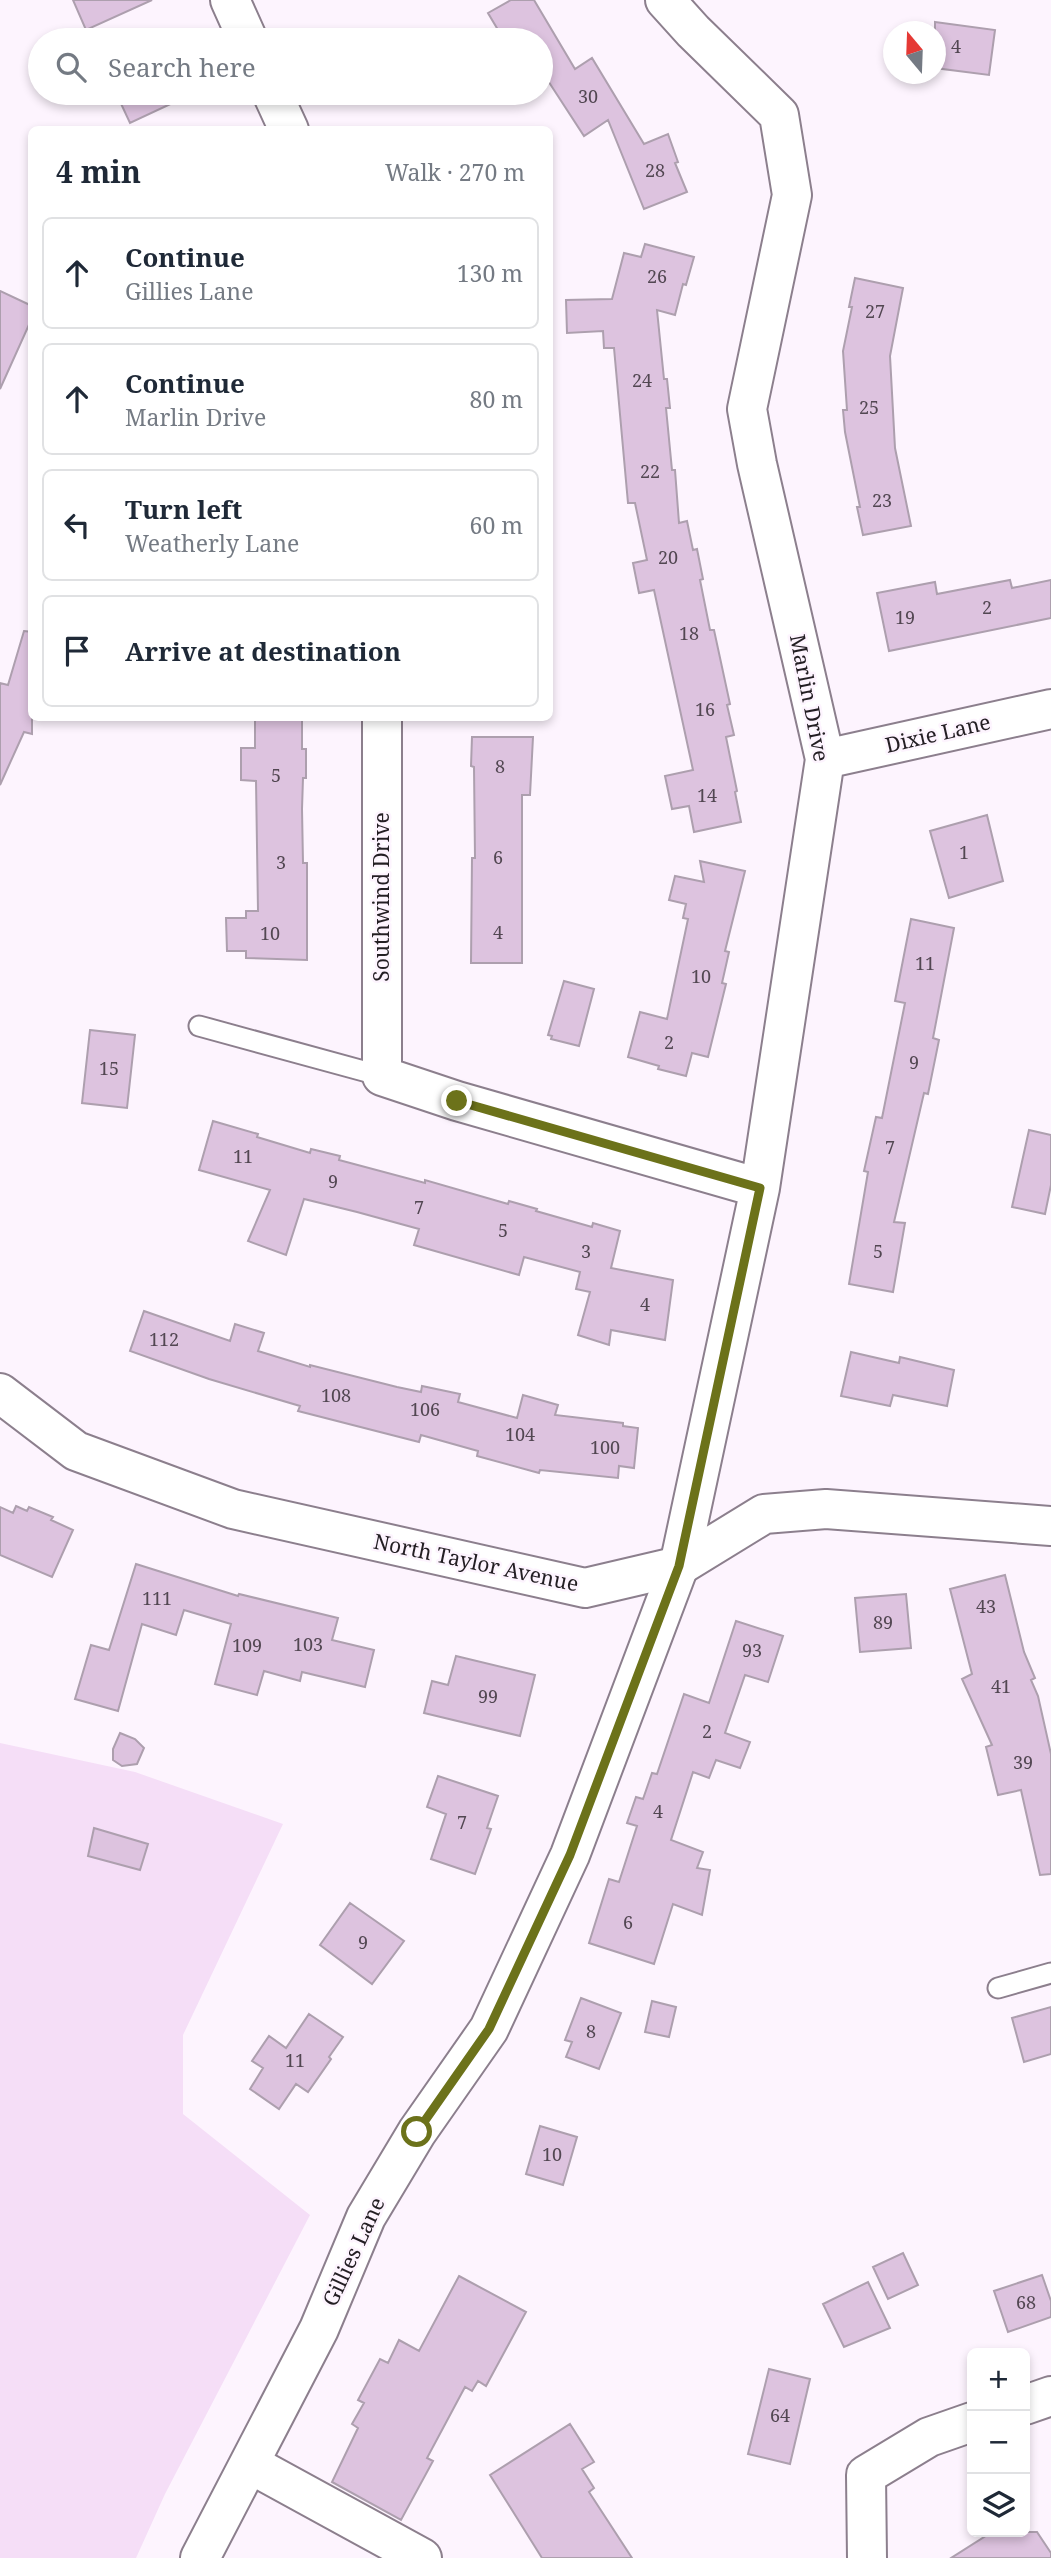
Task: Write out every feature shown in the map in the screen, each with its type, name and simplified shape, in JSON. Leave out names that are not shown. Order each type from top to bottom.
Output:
[{"type":"street","points":[[230,0],[243,28]]},
{"type":"street","name":"Marlin Drive","points":[[665,0],[779,115],[792,195],[747,409],[760,478],[825,759],[760,1188],[679,1566]]},
{"type":"street","points":[[278,105],[287,126]]},
{"type":"street","name":"Dixie Lane","points":[[825,759],[1051,709]]},
{"type":"street","name":"Southwind Drive","points":[[382,721],[382,1076]]},
{"type":"street","points":[[382,1076],[457,1101],[760,1188]]},
{"type":"street","name":"North Taylor Avenue","points":[[0,1393],[76,1451],[233,1509],[585,1588],[679,1566],[764,1514],[826,1509],[1051,1526]]},
{"type":"street","name":"Gillies Lane","points":[[200,2558],[319,2329],[366,2217],[417,2132],[489,2029],[570,1855],[679,1566]]},
{"type":"street","points":[[1030,2403],[1051,2396]]},
{"type":"street","points":[[867,2558],[866,2475],[929,2437],[967,2424]]},
{"type":"street","points":[[250,2464],[422,2558]]},
{"type":"lane","points":[[199,1026],[382,1076]]},
{"type":"lane","points":[[998,1989],[1051,1973]]},
{"type":"shaded area","points":[[0,1743],[135,1772],[283,1824],[183,2035],[183,2114],[310,2215],[165,2494],[136,2558],[0,2558]]},
{"type":"building","points":[[73,0],[152,0],[90,28],[85,28]]},
{"type":"building","points":[[511,0],[534,0],[551,28],[497,28],[488,13]]},
{"type":"building","points":[[946,23],[995,30],[989,75],[946,69]]},
{"type":"building","points":[[553,32],[575,69],[592,58],[644,144],[668,134],[678,162],[675,163],[687,192],[644,209],[608,120],[584,136],[553,88]]},
{"type":"building","points":[[122,105],[168,105],[130,123]]},
{"type":"building","points":[[645,244],[694,257],[675,315],[657,310],[664,379],[667,379],[670,408],[666,408],[679,523],[687,521],[693,550],[697,549],[703,579],[700,580],[710,630],[714,630],[734,735],[726,737],[741,822],[694,832],[689,806],[672,809],[665,776],[693,770],[654,590],[639,593],[633,563],[647,560],[635,503],[628,503],[614,348],[604,348],[603,331],[567,333],[566,300],[612,299],[624,253],[641,257]]},
{"type":"building","points":[[855,278],[903,288],[890,356],[895,448],[911,526],[863,535],[843,410],[847,410],[843,351]]},
{"type":"building","points":[[0,291],[28,304],[28,327],[0,389]]},
{"type":"building","points":[[1010,580],[1012,588],[1051,580],[1051,618],[889,651],[877,593],[935,582],[937,594]]},
{"type":"building","points":[[24,631],[28,632],[28,721],[32,721],[32,734],[24,732],[0,785],[0,683],[8,685]]},
{"type":"building","points":[[255,721],[302,721],[302,749],[306,749],[302,809],[303,863],[307,863],[307,960],[246,958],[246,951],[227,951],[226,918],[246,918],[246,911],[258,911],[256,781],[241,780],[241,748],[255,748]]},
{"type":"building","points":[[472,737],[533,737],[530,795],[522,795],[522,963],[471,963],[472,858],[475,858]]},
{"type":"building","points":[[987,815],[1003,881],[949,898],[930,831]]},
{"type":"building","points":[[700,861],[745,871],[725,951],[729,952],[722,983],[726,984],[708,1057],[692,1053],[686,1076],[628,1057],[640,1012],[667,1019],[688,919],[683,918],[686,904],[669,900],[675,876],[704,882]]},
{"type":"building","points":[[911,919],[954,928],[933,1038],[939,1040],[928,1094],[924,1093],[894,1222],[905,1223],[893,1292],[849,1284],[868,1172],[864,1171],[876,1117],[882,1118],[905,1003],[895,1001]]},
{"type":"building","points":[[564,981],[594,989],[579,1046],[551,1039],[552,1036],[548,1035]]},
{"type":"building","points":[[90,1030],[135,1035],[127,1108],[82,1103]]},
{"type":"building","points":[[213,1121],[310,1153],[311,1149],[340,1156],[339,1160],[425,1183],[425,1180],[508,1204],[509,1201],[592,1227],[593,1223],[620,1231],[611,1268],[673,1280],[665,1340],[611,1330],[609,1345],[578,1335],[590,1292],[576,1289],[580,1272],[524,1257],[519,1275],[414,1245],[419,1229],[304,1199],[286,1255],[248,1241],[270,1190],[199,1170]]},
{"type":"building","points":[[1029,1130],[1051,1135],[1051,1185],[1045,1214],[1012,1207]]},
{"type":"building","points":[[144,1311],[230,1341],[235,1324],[264,1333],[258,1351],[310,1367],[397,1387],[421,1392],[422,1386],[460,1394],[458,1402],[517,1418],[523,1395],[558,1405],[555,1415],[623,1423],[623,1426],[638,1428],[634,1468],[619,1466],[618,1478],[540,1470],[539,1473],[477,1456],[478,1451],[421,1435],[419,1442],[298,1411],[300,1406],[209,1379],[130,1351]]},
{"type":"building","points":[[851,1352],[899,1363],[900,1357],[954,1370],[947,1406],[893,1395],[890,1406],[841,1396]]},
{"type":"building","points":[[16,1506],[27,1511],[29,1507],[53,1517],[51,1520],[73,1530],[52,1577],[0,1555],[0,1507],[13,1513]]},
{"type":"building","points":[[136,1564],[238,1596],[239,1594],[338,1618],[332,1640],[374,1650],[365,1687],[302,1672],[300,1681],[264,1671],[257,1695],[215,1684],[231,1624],[184,1610],[176,1635],[142,1624],[118,1711],[75,1699],[91,1645],[109,1650]]},
{"type":"building","points":[[1005,1575],[1024,1652],[1035,1678],[1031,1680],[1038,1696],[1051,1754],[1051,1874],[1040,1875],[1021,1790],[998,1795],[986,1747],[992,1745],[962,1679],[972,1674],[950,1589]]},
{"type":"building","points":[[906,1594],[911,1648],[860,1652],[855,1598]]},
{"type":"building","points":[[736,1621],[783,1636],[768,1682],[745,1675],[725,1733],[750,1742],[740,1768],[716,1760],[709,1778],[693,1772],[671,1840],[703,1852],[697,1868],[710,1870],[702,1915],[673,1904],[654,1964],[589,1943],[609,1879],[619,1882],[637,1826],[627,1823],[636,1797],[643,1799],[652,1773],[657,1774],[684,1694],[709,1703]]},
{"type":"building","points":[[456,1656],[535,1675],[520,1736],[424,1713],[432,1681],[448,1685]]},
{"type":"building","points":[[120,1733],[135,1739],[144,1748],[137,1764],[122,1766],[113,1760],[113,1749]]},
{"type":"building","points":[[438,1776],[498,1796],[487,1828],[491,1829],[475,1874],[431,1859],[446,1814],[427,1807]]},
{"type":"building","points":[[94,1828],[148,1844],[140,1870],[88,1856]]},
{"type":"building","points":[[350,1903],[404,1941],[372,1984],[320,1945]]},
{"type":"building","points":[[581,1998],[621,2013],[599,2069],[566,2057],[572,2042],[565,2040]]},
{"type":"building","points":[[652,2001],[676,2007],[669,2037],[645,2032]]},
{"type":"building","points":[[1051,2007],[1051,2054],[1024,2062],[1012,2018]]},
{"type":"building","points":[[309,2014],[343,2037],[308,2092],[296,2084],[279,2109],[250,2089],[263,2068],[252,2061],[269,2036],[286,2048]]},
{"type":"building","points":[[540,2126],[577,2137],[563,2185],[526,2174]]},
{"type":"building","points":[[903,2253],[918,2285],[888,2299],[873,2267]]},
{"type":"building","points":[[1042,2275],[1051,2301],[1051,2317],[1008,2332],[994,2291]]},
{"type":"building","points":[[459,2276],[526,2312],[486,2386],[478,2381],[472,2391],[465,2387],[427,2458],[433,2461],[401,2520],[332,2482],[358,2428],[352,2424],[364,2403],[358,2400],[380,2359],[388,2363],[399,2340],[419,2351]]},
{"type":"building","points":[[868,2282],[890,2328],[844,2347],[823,2304]]},
{"type":"building","points":[[769,2369],[810,2379],[790,2464],[748,2454]]},
{"type":"building","points":[[570,2424],[594,2462],[582,2469],[594,2488],[589,2492],[632,2558],[542,2558],[490,2475]]},
{"type":"building","points":[[1030,2532],[1037,2532],[1051,2553],[1051,2558],[951,2558],[984,2537],[1030,2537]]},
{"type":"route","points":[[417,2132],[489,2029],[570,1855],[679,1566],[760,1188],[457,1101]]}]
